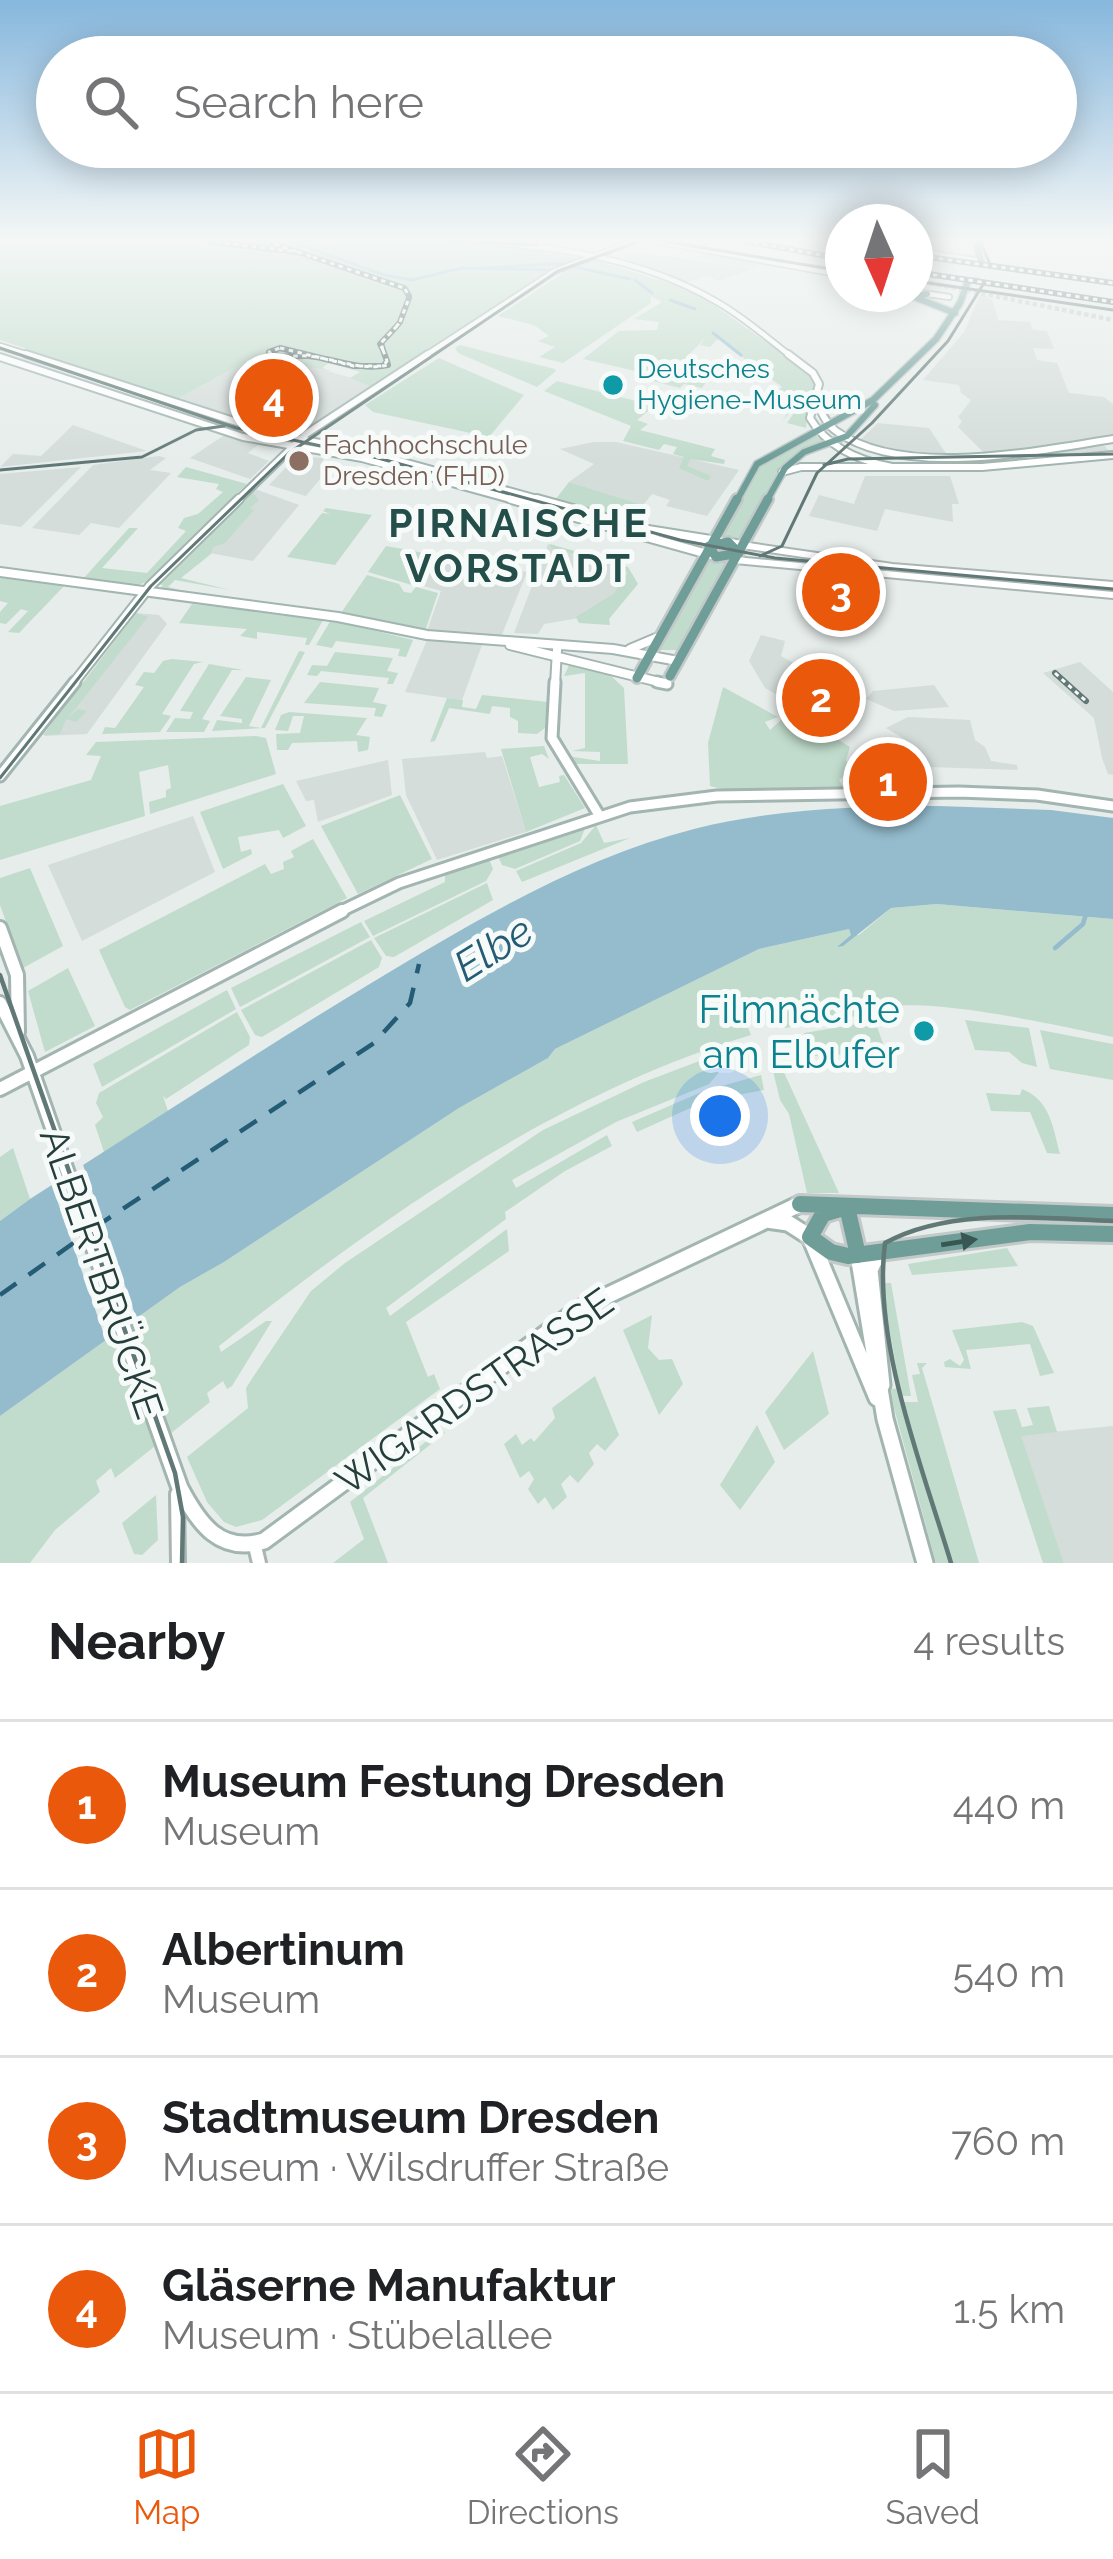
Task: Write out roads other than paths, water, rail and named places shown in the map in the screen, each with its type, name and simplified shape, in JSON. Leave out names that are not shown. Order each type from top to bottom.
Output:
[{"type":"main road","points":[[0,776],[145,592],[296,443],[494,314]]},
{"type":"main road","points":[[734,314],[800,362],[818,382],[810,418],[820,431],[874,464],[892,467]]},
{"type":"main road","points":[[505,643],[557,653],[640,680],[671,670],[782,472],[797,457],[834,442],[840,430],[936,339],[954,314]]},
{"type":"main road","points":[[0,346],[296,443],[709,546],[728,542],[739,553]]},
{"type":"main road","points":[[0,357],[296,443],[709,546],[716,557],[739,553]]},
{"type":"main road","points":[[640,680],[645,658],[758,464],[820,431],[840,430],[889,388]]},
{"type":"main road","points":[[814,400],[819,413],[840,430],[882,452],[1007,454],[1112,442]]},
{"type":"main road","points":[[782,472],[801,467],[982,467],[1113,455]]},
{"type":"main road","points":[[0,572],[331,616],[424,635],[625,651],[671,670]]},
{"type":"main road","points":[[625,651],[656,638]]},
{"type":"main road","points":[[547,644],[557,653]]},
{"type":"main road","points":[[557,653],[575,646]]},
{"type":"main road","points":[[557,653],[553,742],[599,815]]},
{"type":"main road","points":[[556,670],[578,659]]},
{"type":"main road","points":[[0,1089],[34,1079],[303,928],[399,883],[599,815],[659,801],[767,794],[1019,794],[1113,806]]},
{"type":"main road","points":[[0,928],[17,983],[18,1032]]},
{"type":"main road","points":[[0,1003],[18,1032]]},
{"type":"main road","name":"ALBERTBRÜCKE","points":[[18,1032],[172,1470],[210,1536],[230,1549],[257,1554]]},
{"type":"main road","points":[[800,1204],[1113,1215]]},
{"type":"main road","name":"WIGARDSTRASSE","points":[[257,1554],[566,1317],[800,1204]]},
{"type":"main road","points":[[810,1237],[823,1214],[847,1207]]},
{"type":"main road","points":[[847,1207],[883,1411],[925,1563]]},
{"type":"main road","points":[[767,1220],[788,1223],[836,1255],[1030,1232],[1113,1234]]},
{"type":"main road","points":[[810,1237],[883,1411]]},
{"type":"main road","points":[[879,1253],[869,1270],[884,1365],[883,1411]]},
{"type":"street","points":[[739,553],[1113,585]]},
{"type":"street","points":[[739,553],[770,564],[1113,595]]},
{"type":"street","points":[[172,1470],[178,1563]]},
{"type":"water","name":"Elbe","points":[[938,806],[1051,810],[1113,818],[1113,919],[937,904],[891,908],[843,946],[837,947],[851,935],[849,929],[759,949],[555,1049],[548,1058],[459,1108],[180,1287],[0,1416],[0,1221],[30,1199],[368,985],[486,916],[608,857],[694,829],[754,817]]},
{"type":"waterway","points":[[713,333],[741,355]]},
{"type":"waterway","points":[[1055,948],[1083,924],[1086,914]]},
{"type":"tunnel","points":[[1083,314],[1113,320]]},
{"type":"tram line","points":[[305,442],[495,314]]},
{"type":"tram line","points":[[826,464],[948,341],[965,314]]},
{"type":"tram line","points":[[0,348],[236,428],[305,442]]},
{"type":"tram line","points":[[0,470],[142,457],[196,430],[224,426]]},
{"type":"tram line","points":[[0,778],[151,586],[305,442]]},
{"type":"tram line","points":[[305,442],[680,540],[761,555]]},
{"type":"tram line","points":[[826,464],[848,459],[1113,454]]},
{"type":"tram line","points":[[761,555],[782,546],[817,473],[826,464]]},
{"type":"tram line","points":[[761,555],[1113,589]]},
{"type":"tram line","points":[[0,975],[175,1473],[183,1517],[182,1563]]},
{"type":"tram line","points":[[951,1563],[893,1363],[883,1281],[885,1243],[967,1219],[1113,1221]]},
{"type":"railway","points":[[396,327],[403,314]]},
{"type":"railway","points":[[383,350],[380,344],[396,327]]},
{"type":"railway","points":[[383,350],[381,343],[396,327]]},
{"type":"railway","points":[[280,348],[316,357],[278,356],[269,352],[280,348]]},
{"type":"railway","points":[[383,350],[387,361]]},
{"type":"railway","points":[[316,357],[328,360]]},
{"type":"railway","points":[[316,357],[328,360]]},
{"type":"railway","points":[[328,360],[331,361]]},
{"type":"railway","points":[[328,360],[331,361]]},
{"type":"railway","points":[[331,361],[357,366]]},
{"type":"railway","points":[[331,361],[357,366]]},
{"type":"railway","points":[[383,365],[387,361]]},
{"type":"railway","points":[[383,365],[387,361]]},
{"type":"railway","points":[[377,366],[383,365]]},
{"type":"railway","points":[[377,366],[383,365]]},
{"type":"railway","points":[[357,366],[377,366]]},
{"type":"railway","points":[[357,366],[377,366]]},
{"type":"railway","points":[[1055,673],[1086,701]]},
{"type":"place","name":"Deutsches Hygiene-Museum","points":[[613,385]]},
{"type":"place","name":"Gläserne Manufaktur","points":[[274,398]]},
{"type":"place","name":"Fachhochschule Dresden (FHD)","points":[[299,461]]},
{"type":"place","name":"Stadtmuseum Dresden","points":[[841,592]]},
{"type":"place","name":"Albertinum","points":[[821,698]]},
{"type":"place","name":"Museum Festung Dresden","points":[[888,782]]},
{"type":"place","name":"Filmnächte am Elbufer","points":[[924,1031]]},
{"type":"district","name":"PIRNAISCHE VORSTADT","points":[[519,546]]}]
